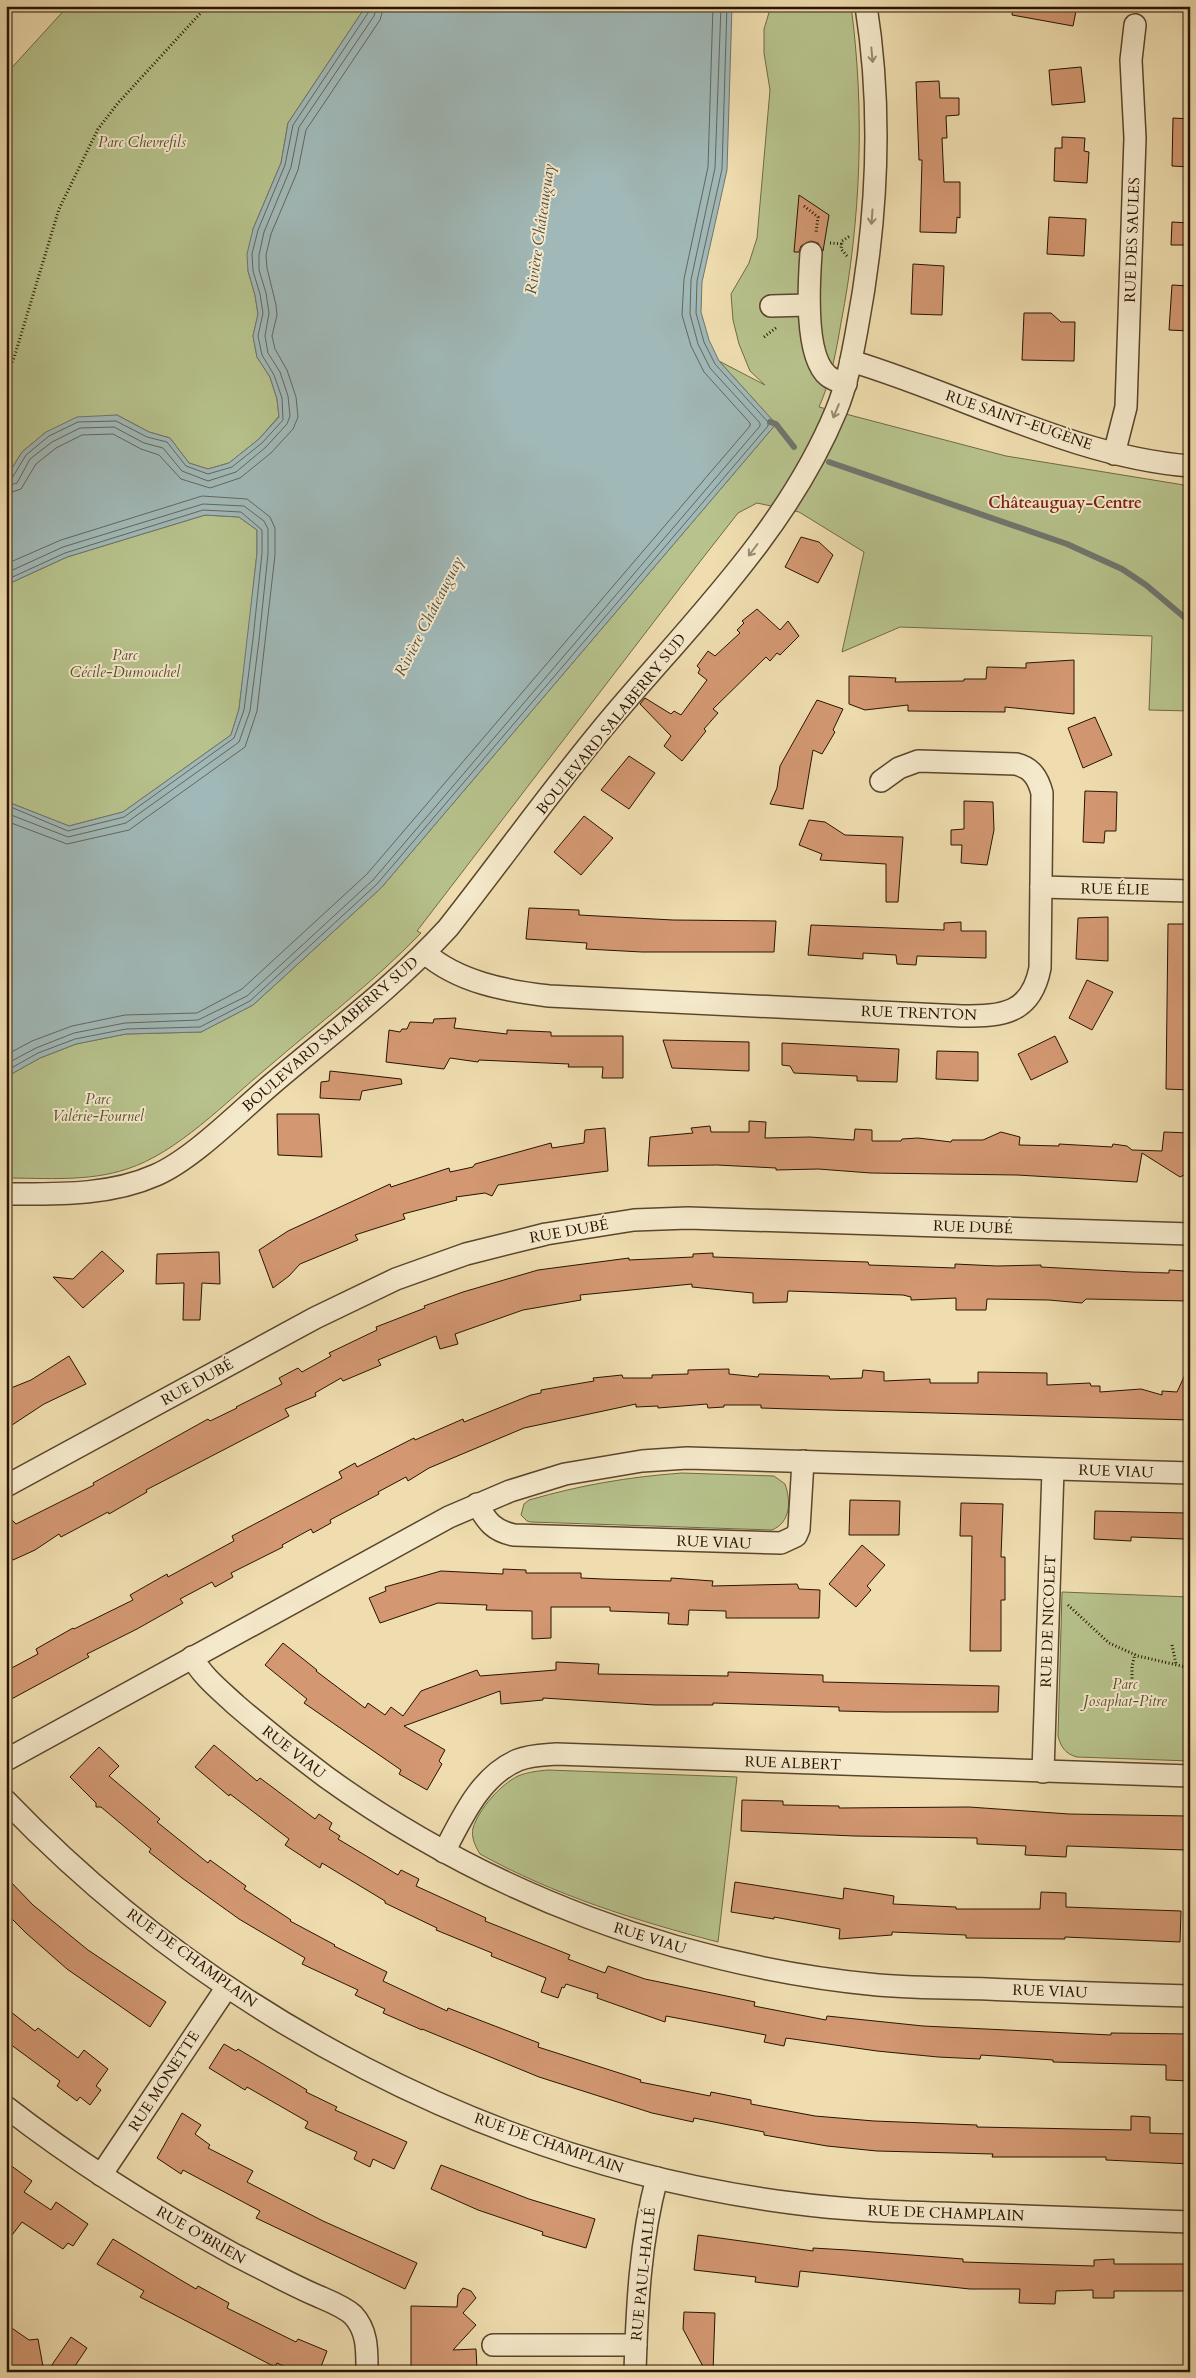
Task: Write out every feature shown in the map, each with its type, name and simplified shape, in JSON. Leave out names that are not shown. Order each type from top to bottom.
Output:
[{"type":"street","name":"BOULEVARD SALABERRY SUD","points":[[6,1194],[76,1193],[110,1189],[142,1180],[168,1168],[207,1139],[368,1006],[425,953],[490,874],[616,713],[735,575],[769,529],[808,468],[836,412],[846,384],[867,270],[875,180],[874,80],[866,6]]},
{"type":"street","name":"RUE DES SAULES","points":[[1114,454],[1126,407],[1136,138],[1132,60],[1136,25]]},
{"type":"street","points":[[817,246],[808,305],[812,332],[820,364],[829,377],[846,384]]},
{"type":"street","points":[[771,306],[808,305]]},
{"type":"street","name":"RUE SAINT-EUGÈNE","points":[[850,361],[1114,454],[1163,464],[1190,466]]},
{"type":"street","name":"RUE TRENTON","points":[[425,953],[441,965],[467,978],[538,995],[992,1016],[1002,1014],[1021,1005],[1034,989],[1040,968],[1042,793],[1036,777],[1031,770],[1024,766],[1007,763],[928,760],[908,764],[881,781]]},
{"type":"street","name":"RUE ÉLIE","points":[[1041,887],[1190,891]]},
{"type":"street","name":"RUE DUBÉ","points":[[6,1486],[344,1303],[441,1262],[527,1238],[607,1223],[688,1218],[1190,1234]]},
{"type":"street","name":"RUE VIAU","points":[[6,1760],[423,1530],[510,1491],[556,1476],[642,1461],[687,1458],[1190,1474]]},
{"type":"street","name":"RUE VIAU","points":[[478,1504],[489,1524],[495,1529],[503,1533],[520,1536],[781,1543],[796,1536],[800,1529],[803,1461]]},
{"type":"street","name":"RUE DE NICOLET","points":[[1042,1772],[1053,1470]]},
{"type":"street","name":"RUE VIAU","points":[[192,1657],[198,1668],[213,1684],[261,1726],[310,1766],[388,1818],[444,1852],[509,1884],[611,1926],[676,1946],[770,1968],[881,1985],[1190,1996]]},
{"type":"street","name":"RUE ALBERT","points":[[444,1852],[469,1806],[489,1780],[518,1760],[532,1756],[556,1754],[1190,1776]]},
{"type":"street","name":"RUE DE CHAMPLAIN","points":[[6,1801],[51,1846],[101,1891],[161,1940],[227,1987],[317,2042],[420,2095],[549,2146],[657,2178],[772,2200],[853,2209],[1190,2222]]},
{"type":"street","name":"RUE MONETTE","points":[[101,2175],[227,1987]]},
{"type":"street","name":"RUE O'BRIEN","points":[[6,2107],[101,2175],[227,2250],[345,2309],[358,2320],[363,2328],[367,2346],[367,2372]]},
{"type":"street","name":"RUE PAUL-HALLÉ","points":[[635,2372],[646,2226],[657,2178]]},
{"type":"street","points":[[493,2345],[636,2344]]},
{"type":"path","points":[[6,375],[14,358],[59,210],[98,128],[118,103],[207,6]]},
{"type":"path","points":[[804,206],[818,217],[817,246],[842,244]]},
{"type":"path","points":[[851,260],[841,249],[842,241],[854,233]]},
{"type":"path","points":[[764,337],[778,327],[784,327]]},
{"type":"path","points":[[1062,1600],[1109,1643],[1135,1654],[1190,1668]]},
{"type":"path","points":[[1172,1645],[1176,1664]]},
{"type":"path","points":[[1132,1682],[1132,1666],[1135,1654]]},
{"type":"green space","name":"Parc Chevrefils","points":[[68,6],[366,6],[288,123],[281,163],[253,229],[248,271],[258,314],[253,336],[257,357],[270,377],[277,399],[279,416],[259,439],[229,463],[208,469],[189,463],[170,438],[149,432],[117,415],[46,432],[22,452],[6,478],[6,74]]},
{"type":"green space","name":"Parc Valérie-Fournel","points":[[771,6],[851,6],[858,85],[859,165],[857,205],[848,284],[837,345],[830,376],[819,407],[1006,456],[1190,486],[1190,711],[1149,710],[1152,636],[900,627],[842,652],[864,552],[799,512],[757,503],[738,513],[417,931],[421,933],[384,969],[200,1125],[164,1151],[146,1161],[112,1173],[82,1178],[6,1178],[6,1077],[40,1058],[76,1044],[126,1034],[201,1032],[253,1005],[381,888],[776,424],[719,361],[765,385],[750,371],[739,344],[733,320],[731,294],[749,263],[757,238],[770,90],[764,53],[764,29]]},
{"type":"green space","name":"Parc Cécile-Dumouchel","points":[[205,515],[239,517],[257,530],[257,553],[239,709],[231,735],[123,812],[69,826],[13,804],[6,798],[6,585],[67,557]]},
{"type":"green space","points":[[682,1473],[774,1476],[785,1484],[789,1504],[786,1516],[783,1522],[772,1530],[531,1522],[521,1515],[524,1504],[529,1500],[567,1490],[605,1482]]},
{"type":"green space","name":"Parc Josaphat-Pitre","points":[[1062,1592],[1190,1597],[1190,1761],[1077,1757],[1064,1750],[1058,1736]]},
{"type":"green space","points":[[548,1770],[737,1777],[718,1942],[596,1906],[508,1869],[480,1854],[474,1841],[473,1828],[480,1813],[491,1798],[504,1785],[518,1776]]},
{"type":"water","name":"Rivière Châteauguay","points":[[366,6],[732,6],[727,170],[702,282],[701,312],[709,340],[719,361],[776,424],[381,888],[253,1005],[201,1032],[126,1034],[76,1044],[40,1058],[6,1077],[6,798],[13,804],[69,826],[123,812],[231,735],[239,709],[257,553],[257,530],[239,517],[205,515],[67,557],[6,585],[6,478],[22,452],[46,432],[77,417],[117,415],[149,432],[170,438],[189,463],[208,469],[229,463],[259,439],[279,417],[277,399],[270,377],[257,357],[253,336],[258,314],[248,271],[247,254],[253,229],[281,163],[288,123]]},
{"type":"building","points":[[1013,6],[1077,6],[1073,26],[1012,15]]},
{"type":"building","points":[[1081,67],[1085,102],[1052,105],[1049,70]]},
{"type":"building","points":[[939,81],[940,98],[959,98],[959,115],[946,116],[947,138],[942,138],[944,182],[960,182],[960,218],[957,217],[956,233],[920,232],[922,160],[919,160],[916,82]]},
{"type":"building","points":[[1173,118],[1190,119],[1190,167],[1172,166]]},
{"type":"building","points":[[1062,137],[1085,138],[1084,151],[1089,152],[1087,183],[1054,181],[1055,148],[1062,148]]},
{"type":"building","points":[[799,195],[829,215],[823,251],[818,243],[811,241],[801,246],[799,252],[794,252]]},
{"type":"building","points":[[1049,217],[1086,219],[1084,256],[1047,254]]},
{"type":"building","points":[[1172,222],[1190,223],[1190,245],[1171,245]]},
{"type":"building","points":[[913,264],[944,266],[942,315],[911,314]]},
{"type":"building","points":[[1172,285],[1190,286],[1190,331],[1169,330]]},
{"type":"building","points":[[1024,313],[1051,313],[1061,322],[1075,322],[1074,361],[1022,360]]},
{"type":"building","points":[[801,537],[819,542],[833,555],[818,583],[785,567]]},
{"type":"building","points":[[757,609],[780,630],[788,621],[799,636],[780,655],[777,653],[770,661],[766,657],[713,709],[718,713],[704,729],[706,731],[682,761],[664,746],[671,736],[640,704],[645,698],[671,714],[674,711],[681,715],[707,680],[698,673],[700,669],[697,666],[708,651],[715,656],[740,633],[737,630],[744,623],[742,621]]},
{"type":"building","points":[[1074,660],[1074,714],[1005,707],[1005,712],[908,711],[908,705],[865,710],[849,704],[849,676],[896,678],[895,682],[964,681],[964,679],[986,679],[987,667],[1026,668],[1026,663]]},
{"type":"building","points":[[817,700],[843,709],[833,730],[835,732],[822,754],[813,750],[803,809],[770,804],[777,788],[780,766]]},
{"type":"building","points":[[1095,717],[1112,755],[1083,768],[1068,728]]},
{"type":"building","points":[[629,756],[655,773],[629,809],[601,790]]},
{"type":"building","points":[[1085,791],[1117,792],[1116,831],[1105,831],[1104,843],[1083,842]]},
{"type":"building","points":[[964,801],[993,802],[994,830],[987,865],[961,863],[962,845],[951,845],[951,830],[964,829]]},
{"type":"building","points":[[584,816],[613,838],[581,875],[554,852]]},
{"type":"building","points":[[809,820],[825,822],[845,835],[903,837],[898,902],[886,902],[886,864],[820,860],[822,854],[799,845]]},
{"type":"building","points":[[529,908],[579,910],[579,915],[673,920],[776,921],[774,952],[642,952],[586,949],[587,943],[526,939]]},
{"type":"building","points":[[1108,917],[1108,961],[1076,959],[1078,918]]},
{"type":"building","points":[[961,922],[961,931],[986,931],[986,958],[917,956],[916,965],[897,964],[896,955],[863,953],[863,959],[808,955],[811,925],[944,930],[944,923]]},
{"type":"building","points":[[1168,924],[1190,924],[1190,1090],[1166,1089]]},
{"type":"building","points":[[1087,980],[1113,992],[1092,1030],[1069,1018]]},
{"type":"building","points":[[456,1018],[454,1028],[507,1034],[507,1030],[551,1032],[551,1036],[623,1036],[623,1078],[602,1078],[603,1067],[568,1067],[569,1064],[479,1060],[478,1062],[450,1058],[444,1069],[386,1062],[389,1030],[400,1032],[402,1029],[407,1029],[410,1022],[433,1023],[434,1019]]},
{"type":"building","points":[[1055,1036],[1068,1062],[1031,1080],[1018,1054]]},
{"type":"building","points":[[663,1040],[749,1042],[749,1071],[672,1068]]},
{"type":"building","points":[[782,1043],[899,1049],[897,1082],[857,1081],[857,1076],[794,1073],[790,1066],[782,1065]]},
{"type":"building","points":[[937,1051],[978,1052],[978,1081],[936,1079]]},
{"type":"building","points":[[330,1071],[401,1079],[402,1084],[362,1091],[360,1100],[320,1098],[321,1082],[329,1081]]},
{"type":"building","points":[[277,1114],[319,1114],[322,1157],[278,1155]]},
{"type":"building","points":[[749,1121],[766,1122],[765,1138],[810,1137],[854,1140],[855,1129],[872,1130],[872,1141],[901,1141],[902,1139],[918,1138],[951,1142],[952,1140],[983,1140],[1001,1132],[1020,1137],[1019,1145],[1059,1146],[1059,1144],[1112,1147],[1113,1144],[1127,1146],[1132,1150],[1162,1151],[1164,1132],[1190,1133],[1190,1172],[1180,1177],[1142,1153],[1137,1182],[1017,1175],[871,1173],[818,1169],[776,1170],[776,1168],[717,1165],[648,1166],[650,1137],[693,1133],[691,1128],[710,1126],[711,1132],[749,1132]]},
{"type":"building","points":[[605,1128],[608,1171],[498,1185],[492,1196],[485,1193],[456,1197],[457,1200],[403,1214],[405,1219],[355,1235],[358,1240],[300,1264],[289,1276],[273,1288],[259,1250],[288,1231],[390,1184],[391,1187],[449,1168],[450,1172],[473,1167],[475,1164],[551,1143],[552,1148],[584,1143],[585,1130]]},
{"type":"building","points":[[102,1251],[124,1271],[83,1308],[53,1277],[73,1279]]},
{"type":"building","points":[[219,1252],[220,1284],[202,1283],[200,1320],[183,1320],[184,1283],[156,1284],[157,1254]]},
{"type":"building","points":[[713,1253],[713,1257],[868,1262],[869,1265],[955,1268],[955,1264],[997,1266],[1041,1265],[1041,1267],[1133,1272],[1169,1273],[1169,1270],[1186,1271],[1185,1274],[1190,1274],[1190,1301],[1086,1299],[1082,1303],[1049,1300],[987,1299],[986,1310],[956,1310],[956,1298],[911,1300],[911,1297],[903,1295],[788,1291],[787,1302],[753,1303],[753,1293],[692,1287],[692,1284],[580,1295],[581,1300],[523,1310],[455,1334],[458,1344],[440,1349],[436,1336],[378,1360],[381,1365],[343,1381],[341,1378],[315,1393],[316,1396],[285,1409],[289,1416],[146,1490],[147,1492],[109,1514],[108,1512],[61,1537],[59,1534],[35,1550],[13,1560],[6,1549],[6,1514],[16,1524],[94,1485],[93,1483],[208,1419],[210,1421],[282,1384],[279,1378],[298,1368],[302,1372],[331,1356],[329,1353],[377,1330],[376,1327],[425,1308],[424,1306],[463,1292],[538,1270],[629,1258],[629,1260],[693,1257],[693,1254]]},
{"type":"building","points":[[69,1356],[86,1384],[44,1404],[6,1429],[6,1390],[31,1380]]},
{"type":"building","points":[[1190,1364],[1190,1420],[761,1408],[761,1405],[724,1405],[724,1407],[708,1408],[707,1404],[658,1408],[658,1406],[636,1407],[636,1404],[524,1428],[429,1468],[408,1481],[406,1477],[378,1492],[379,1494],[330,1520],[331,1523],[313,1533],[311,1529],[282,1545],[283,1547],[231,1573],[233,1577],[215,1587],[212,1582],[180,1599],[183,1603],[87,1654],[89,1657],[6,1702],[6,1671],[38,1654],[36,1649],[73,1628],[133,1600],[130,1595],[167,1574],[168,1577],[234,1541],[232,1536],[342,1478],[339,1472],[355,1463],[357,1467],[414,1438],[415,1440],[463,1419],[464,1422],[531,1395],[541,1393],[541,1390],[594,1381],[593,1378],[622,1375],[623,1378],[652,1378],[652,1375],[688,1374],[688,1370],[729,1369],[729,1374],[758,1377],[759,1374],[829,1376],[830,1379],[862,1378],[863,1370],[884,1372],[884,1381],[930,1379],[930,1383],[978,1383],[978,1372],[1047,1373],[1047,1385],[1090,1383],[1091,1386],[1100,1386],[1100,1392],[1141,1389],[1162,1395],[1162,1391],[1177,1392]]},
{"type":"building","points":[[850,1500],[900,1501],[899,1535],[849,1535]]},
{"type":"building","points":[[961,1503],[1003,1504],[1001,1557],[1005,1557],[1005,1600],[1001,1600],[1001,1651],[970,1651],[972,1536],[960,1536]]},
{"type":"building","points":[[1095,1511],[1186,1513],[1185,1539],[1131,1537],[1131,1541],[1094,1539]]},
{"type":"building","points":[[862,1545],[885,1565],[867,1586],[871,1590],[856,1607],[829,1584]]},
{"type":"building","points":[[503,1569],[526,1570],[526,1573],[581,1573],[581,1578],[671,1581],[671,1578],[713,1581],[712,1586],[797,1584],[799,1589],[820,1590],[819,1618],[726,1618],[726,1611],[689,1610],[688,1625],[668,1624],[669,1613],[610,1611],[610,1607],[551,1607],[551,1638],[532,1639],[532,1611],[486,1610],[487,1605],[438,1603],[380,1623],[369,1598],[386,1591],[385,1587],[441,1571],[503,1574]]},
{"type":"building","points":[[283,1643],[365,1708],[368,1703],[385,1715],[391,1707],[403,1716],[421,1691],[477,1670],[480,1676],[556,1670],[556,1662],[599,1664],[598,1674],[728,1676],[728,1672],[823,1675],[823,1682],[999,1686],[998,1712],[839,1711],[839,1707],[713,1703],[713,1705],[655,1705],[543,1698],[543,1700],[501,1704],[500,1691],[404,1726],[445,1750],[439,1761],[442,1764],[427,1790],[399,1774],[401,1770],[304,1703],[307,1699],[265,1665]]},
{"type":"building","points":[[214,1745],[257,1781],[260,1778],[315,1819],[319,1814],[332,1823],[329,1829],[340,1836],[338,1839],[398,1875],[401,1870],[419,1879],[416,1886],[486,1918],[485,1921],[570,1955],[568,1959],[605,1973],[608,1966],[645,1979],[755,2002],[754,2006],[826,2020],[827,2016],[923,2026],[1111,2035],[1111,2033],[1190,2034],[1190,2081],[1166,2080],[1166,2065],[1053,2062],[1053,2060],[981,2055],[980,2059],[938,2057],[877,2051],[786,2038],[784,2046],[764,2042],[766,2035],[666,2016],[665,2022],[597,1998],[598,1994],[566,1984],[564,1988],[562,1987],[558,1998],[541,1992],[546,1978],[491,1956],[492,1953],[436,1930],[437,1928],[385,1903],[385,1901],[322,1863],[320,1868],[285,1845],[289,1839],[230,1794],[229,1796],[195,1767]]},
{"type":"building","points":[[99,1747],[119,1766],[109,1776],[160,1819],[157,1822],[208,1863],[210,1860],[246,1886],[244,1889],[290,1921],[334,1946],[387,1972],[383,1981],[447,2011],[448,2008],[539,2043],[538,2047],[641,2080],[640,2082],[710,2096],[711,2092],[751,2100],[751,2104],[815,2116],[874,2121],[977,2125],[977,2127],[1131,2130],[1131,2116],[1150,2117],[1150,2133],[1190,2134],[1190,2164],[1106,2160],[1106,2157],[992,2157],[993,2154],[877,2151],[827,2146],[764,2135],[764,2132],[694,2118],[693,2122],[652,2113],[539,2077],[383,2013],[385,2009],[355,1995],[358,1990],[302,1964],[305,1958],[239,1919],[182,1878],[149,1852],[151,1849],[101,1807],[96,1807],[96,1803],[70,1777]]},
{"type":"building","points":[[742,1800],[783,1801],[783,1805],[839,1806],[839,1808],[969,1807],[1069,1814],[1187,1816],[1186,1850],[1067,1846],[1066,1857],[1025,1855],[1026,1846],[977,1844],[977,1838],[854,1836],[741,1831]]},
{"type":"building","points":[[6,1877],[33,1905],[88,1950],[166,2002],[150,2027],[67,1969],[6,1913]]},
{"type":"building","points":[[735,1882],[843,1899],[844,1888],[894,1896],[893,1904],[956,1907],[956,1909],[1040,1909],[1041,1892],[1066,1893],[1066,1907],[1181,1911],[1180,1942],[1065,1937],[1065,1939],[966,1938],[966,1935],[892,1932],[892,1935],[839,1939],[840,1929],[774,1917],[774,1919],[731,1912]]},
{"type":"building","points":[[6,2008],[35,2031],[38,2028],[78,2058],[84,2050],[108,2069],[96,2086],[101,2090],[90,2105],[80,2097],[77,2101],[57,2086],[60,2081],[6,2041]]},
{"type":"building","points":[[224,2044],[236,2051],[238,2049],[307,2090],[306,2092],[337,2107],[335,2110],[407,2142],[394,2169],[373,2159],[370,2167],[354,2159],[357,2152],[305,2128],[308,2122],[247,2087],[245,2090],[209,2068]]},
{"type":"building","points":[[182,2113],[201,2125],[195,2134],[210,2145],[208,2148],[253,2171],[247,2182],[323,2221],[417,2263],[405,2289],[256,2218],[260,2211],[183,2170],[181,2174],[157,2158]]},
{"type":"building","points":[[6,2162],[32,2181],[24,2192],[51,2210],[56,2202],[88,2224],[73,2246],[68,2243],[63,2249],[22,2222],[6,2243]]},
{"type":"building","points":[[441,2165],[529,2199],[595,2219],[586,2248],[542,2235],[543,2232],[478,2210],[431,2189]]},
{"type":"building","points":[[698,2235],[813,2251],[813,2248],[847,2250],[963,2259],[963,2262],[1094,2266],[1094,2260],[1114,2259],[1114,2264],[1190,2264],[1190,2291],[1114,2291],[1114,2298],[1093,2298],[1093,2290],[1056,2291],[1055,2304],[1019,2303],[1020,2289],[970,2289],[800,2271],[798,2287],[755,2282],[756,2277],[694,2270]]},
{"type":"building","points":[[113,2239],[196,2289],[198,2286],[229,2303],[227,2308],[296,2342],[298,2339],[327,2351],[319,2372],[296,2372],[277,2363],[275,2367],[140,2297],[144,2291],[97,2264]]},
{"type":"building","points":[[463,2288],[471,2291],[476,2298],[463,2313],[476,2325],[453,2350],[476,2349],[477,2369],[411,2372],[411,2306],[457,2307],[458,2295]]},
{"type":"building","points":[[684,2312],[715,2313],[713,2372],[706,2372],[683,2329]]},
{"type":"building","points":[[6,2324],[29,2340],[38,2339],[44,2372],[6,2372]]},
{"type":"building","points":[[71,2337],[87,2348],[71,2372],[47,2372]]},
{"type":"waterway","points":[[770,422],[776,424],[794,447]]},
{"type":"waterway","points":[[829,462],[1067,544],[1122,569],[1146,585],[1190,622]]},
{"type":"district","name":"Châteauguay-Centre","points":[[1065,502]]}]
